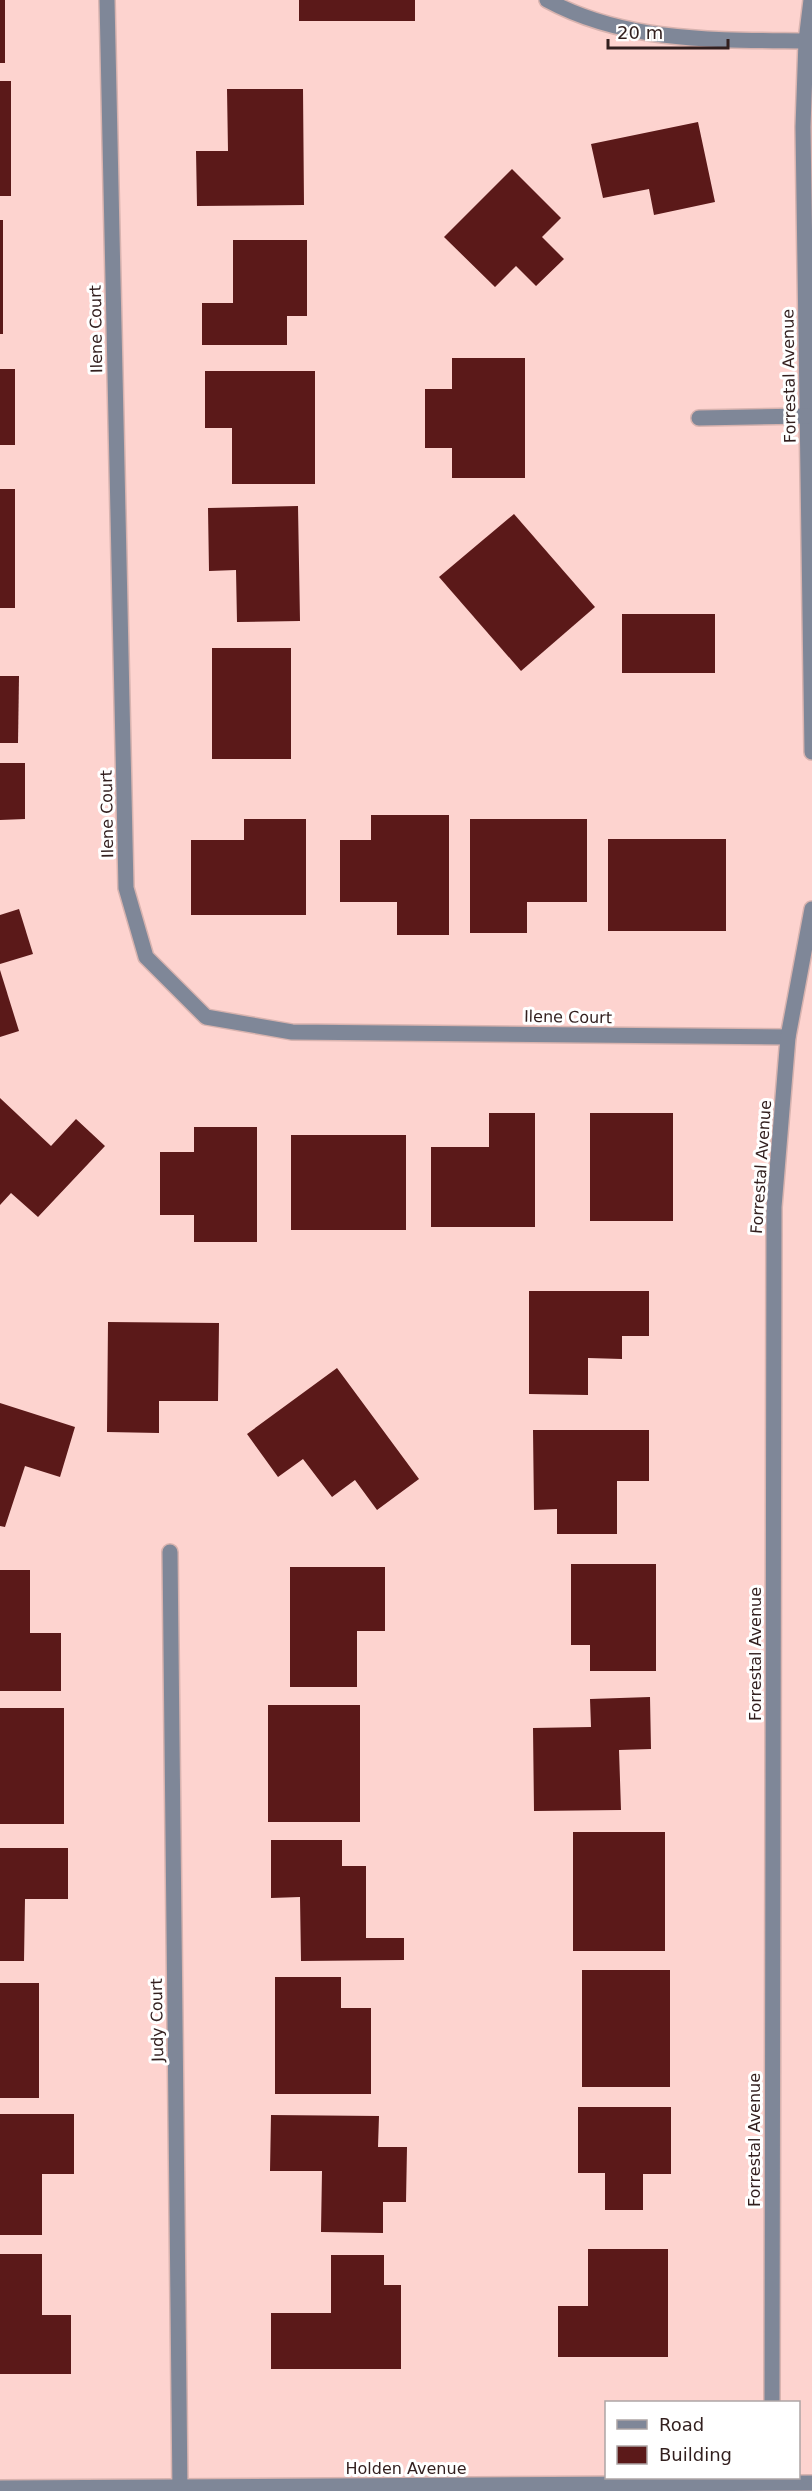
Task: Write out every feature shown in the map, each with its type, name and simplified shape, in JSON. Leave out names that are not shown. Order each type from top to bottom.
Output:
[{"type":"street","name":"Ilene Court","points":[[107,0],[126,888],[146,957],[206,1017],[292,1032],[788,1037]]},
{"type":"street","points":[[547,0],[620,29],[707,40],[806,41]]},
{"type":"street","name":"Forrestal Avenue","points":[[811,0],[806,41],[803,127],[812,752]]},
{"type":"street","points":[[699,418],[807,416]]},
{"type":"street","name":"Forrestal Avenue","points":[[772,2401],[774,1207],[788,1037],[812,909]]},
{"type":"street","name":"Judy Court","points":[[170,1552],[180,2489]]},
{"type":"street","name":"Holden Avenue","points":[[0,2488],[180,2489],[772,2481],[812,2483]]},
{"type":"building","points":[[0,0],[5,0],[5,63],[0,63]]},
{"type":"building","points":[[299,0],[415,0],[415,21],[299,21]]},
{"type":"building","points":[[0,81],[11,81],[11,196],[0,196]]},
{"type":"building","points":[[227,89],[303,89],[304,205],[197,206],[196,151],[228,151]]},
{"type":"building","points":[[698,122],[715,202],[654,215],[649,189],[603,198],[591,144]]},
{"type":"building","points":[[512,169],[561,218],[542,237],[564,259],[536,286],[516,266],[495,287],[444,237]]},
{"type":"building","points":[[0,220],[3,220],[3,334],[0,334]]},
{"type":"building","points":[[233,240],[307,240],[307,316],[287,316],[287,345],[202,345],[202,303],[233,303]]},
{"type":"building","points":[[452,358],[525,358],[525,478],[452,478],[452,448],[425,448],[425,389],[452,389]]},
{"type":"building","points":[[0,369],[15,369],[15,445],[0,445]]},
{"type":"building","points":[[205,371],[315,371],[315,484],[232,484],[232,428],[205,428]]},
{"type":"building","points":[[0,489],[15,489],[15,608],[0,608]]},
{"type":"building","points":[[298,506],[300,621],[237,622],[236,570],[209,571],[208,508]]},
{"type":"building","points":[[514,514],[595,607],[521,671],[439,577]]},
{"type":"building","points":[[622,614],[715,614],[715,673],[622,673]]},
{"type":"building","points":[[212,648],[291,648],[291,759],[212,759]]},
{"type":"building","points":[[0,676],[19,676],[18,743],[0,743]]},
{"type":"building","points":[[0,763],[25,763],[25,819],[0,820]]},
{"type":"building","points":[[371,815],[449,815],[449,935],[397,935],[397,902],[340,902],[340,840],[371,840]]},
{"type":"building","points":[[244,819],[306,819],[306,915],[191,915],[191,840],[244,840]]},
{"type":"building","points":[[470,819],[587,819],[587,902],[527,902],[527,933],[470,933]]},
{"type":"building","points":[[608,839],[726,839],[726,931],[608,931]]},
{"type":"building","points":[[19,909],[33,954],[0,964],[0,915]]},
{"type":"building","points":[[0,970],[19,1031],[0,1037]]},
{"type":"building","points":[[0,1098],[51,1146],[76,1119],[105,1146],[38,1217],[11,1193],[0,1205]]},
{"type":"building","points":[[489,1113],[535,1113],[535,1227],[431,1227],[431,1147],[489,1147]]},
{"type":"building","points":[[590,1113],[673,1113],[673,1221],[590,1221]]},
{"type":"building","points":[[194,1127],[257,1127],[257,1242],[194,1242],[194,1215],[160,1215],[160,1152],[194,1152]]},
{"type":"building","points":[[291,1135],[406,1135],[406,1230],[291,1230]]},
{"type":"building","points":[[529,1291],[649,1291],[649,1336],[622,1336],[622,1359],[588,1358],[588,1395],[529,1394]]},
{"type":"building","points":[[108,1322],[219,1323],[218,1401],[159,1401],[159,1433],[107,1432]]},
{"type":"building","points":[[337,1368],[419,1479],[377,1510],[355,1480],[332,1497],[303,1459],[278,1477],[247,1434]]},
{"type":"building","points":[[0,1403],[75,1427],[60,1477],[25,1466],[5,1527],[0,1526]]},
{"type":"building","points":[[533,1430],[649,1430],[649,1481],[617,1481],[617,1534],[557,1534],[557,1509],[534,1510]]},
{"type":"building","points":[[571,1564],[656,1564],[656,1671],[590,1671],[590,1645],[571,1645]]},
{"type":"building","points":[[290,1567],[385,1567],[385,1631],[357,1631],[357,1687],[290,1687]]},
{"type":"building","points":[[0,1570],[30,1570],[30,1633],[61,1633],[61,1691],[0,1691]]},
{"type":"building","points":[[650,1697],[651,1749],[619,1750],[621,1810],[534,1811],[533,1728],[591,1727],[590,1699]]},
{"type":"building","points":[[268,1705],[360,1705],[360,1822],[268,1822]]},
{"type":"building","points":[[0,1708],[64,1708],[64,1824],[0,1824]]},
{"type":"building","points":[[573,1832],[665,1832],[665,1951],[573,1951]]},
{"type":"building","points":[[271,1840],[342,1840],[342,1866],[366,1866],[366,1938],[404,1938],[404,1960],[301,1961],[300,1897],[271,1898]]},
{"type":"building","points":[[0,1848],[68,1848],[68,1899],[25,1899],[24,1961],[0,1961]]},
{"type":"building","points":[[582,1970],[670,1970],[670,2087],[582,2087]]},
{"type":"building","points":[[275,1977],[341,1977],[341,2008],[371,2008],[371,2094],[275,2094]]},
{"type":"building","points":[[0,1983],[39,1983],[39,2098],[0,2098]]},
{"type":"building","points":[[578,2107],[671,2107],[671,2174],[643,2174],[643,2210],[605,2210],[605,2173],[578,2173]]},
{"type":"building","points":[[0,2114],[74,2114],[74,2174],[42,2174],[42,2235],[0,2235]]},
{"type":"building","points":[[271,2115],[379,2116],[378,2147],[407,2147],[406,2202],[383,2202],[383,2233],[321,2232],[322,2171],[270,2171]]},
{"type":"building","points":[[588,2249],[668,2249],[668,2357],[558,2357],[558,2306],[588,2306]]},
{"type":"building","points":[[0,2254],[42,2254],[42,2315],[71,2315],[71,2374],[0,2374]]},
{"type":"building","points":[[331,2255],[384,2255],[384,2285],[401,2285],[401,2369],[271,2369],[271,2313],[331,2313]]}]
